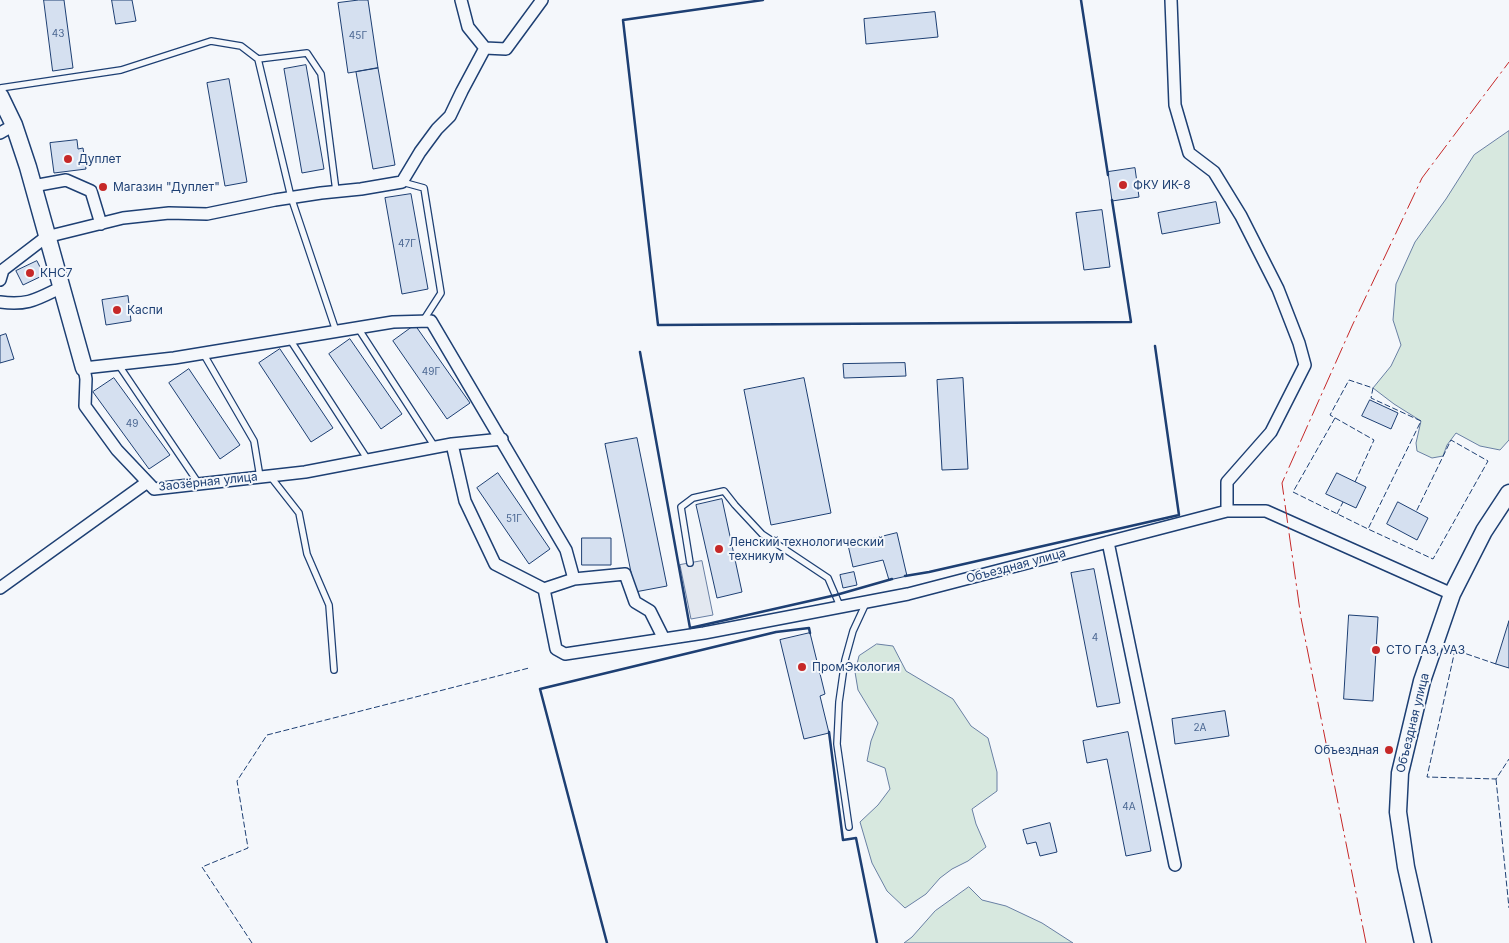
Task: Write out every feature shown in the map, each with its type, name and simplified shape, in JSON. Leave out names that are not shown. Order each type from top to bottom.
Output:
[{"type":"main road","name":"Заозёрная улица","points":[[0,96],[7,129],[33,186],[84,368]]},
{"type":"main road","name":"Объездная улица","points":[[1424,943],[1406,867],[1398,812],[1400,773],[1422,681],[1452,594],[1484,530],[1509,493]]},
{"type":"street","points":[[460,0],[468,27],[485,48],[506,49],[542,0]]},
{"type":"street","points":[[1171,0],[1175,105],[1189,153],[1214,172],[1241,216],[1278,289],[1299,343],[1305,365],[1271,432],[1228,482],[1227,511]]},
{"type":"street","points":[[0,280],[3,270],[46,237],[123,218],[169,213],[207,214],[243,205],[291,197],[402,182],[420,152],[437,129],[450,116],[485,48]]},
{"type":"street","points":[[33,186],[66,180],[91,191],[101,224]]},
{"type":"street","points":[[0,302],[18,304],[38,299],[62,287]]},
{"type":"street","points":[[84,368],[174,358],[393,322],[431,321],[566,550],[574,579]]},
{"type":"street","name":"Заозёрная улица","points":[[84,368],[86,406],[117,450],[146,483],[154,489],[305,472],[452,444],[502,439]]},
{"type":"street","points":[[452,444],[465,501],[495,564],[544,589],[574,579],[625,574],[635,602],[650,611],[664,639]]},
{"type":"street","points":[[0,588],[146,483]]},
{"type":"street","name":"Объездная улица","points":[[544,589],[556,649],[565,654],[704,633],[908,594],[1227,511],[1266,511],[1452,594]]},
{"type":"street","points":[[1108,542],[1175,865]]},
{"type":"lane","points":[[0,88],[121,70],[211,41],[241,46],[258,59],[291,197],[336,331]]},
{"type":"lane","points":[[258,59],[307,53],[321,74],[336,191]]},
{"type":"lane","points":[[402,182],[424,188],[441,293],[423,321]]},
{"type":"lane","points":[[358,328],[435,448]]},
{"type":"lane","points":[[289,338],[368,460]]},
{"type":"lane","points":[[203,353],[254,441],[265,476],[298,513],[307,554],[329,605],[334,670]]},
{"type":"lane","points":[[118,364],[199,484]]},
{"type":"lane","points":[[690,563],[681,507],[693,498],[724,491],[762,534],[828,578],[840,606]]},
{"type":"lane","points":[[849,827],[837,744],[839,702],[845,660],[853,631],[867,601]]},
{"type":"shaded area","points":[[1509,131],[1509,440],[1500,450],[1480,446],[1456,433],[1447,445],[1443,456],[1432,458],[1417,451],[1416,443],[1421,421],[1373,388],[1391,366],[1401,345],[1393,320],[1396,284],[1415,242],[1446,199],[1474,155]]},
{"type":"shaded area","points":[[702,561],[713,615],[691,619],[680,565]]},
{"type":"shaded area","points":[[877,644],[893,646],[906,671],[953,699],[971,726],[988,738],[997,772],[997,791],[972,809],[986,847],[968,861],[940,878],[926,894],[905,908],[887,891],[872,863],[860,822],[878,805],[890,789],[885,768],[867,761],[871,741],[878,723],[858,690],[855,672],[859,656]]},
{"type":"shaded area","points":[[969,887],[982,900],[1006,906],[1042,923],[1073,943],[904,943],[912,937],[935,911]]},
{"type":"building","points":[[44,0],[64,0],[73,68],[53,71]]},
{"type":"building","points":[[112,0],[132,0],[136,21],[116,24]]},
{"type":"building","points":[[368,0],[378,68],[348,73],[338,3]]},
{"type":"building","points":[[935,12],[938,37],[866,44],[864,19]]},
{"type":"building","points":[[306,65],[324,169],[302,173],[284,69]]},
{"type":"building","points":[[378,68],[395,165],[373,169],[356,72]]},
{"type":"building","points":[[229,79],[247,182],[225,186],[207,83]]},
{"type":"building","name":"Дуплет","points":[[77,140],[78,149],[83,148],[86,169],[54,173],[50,143]]},
{"type":"building","name":"ФКУ ИК-8","points":[[1135,168],[1139,197],[1112,201],[1108,172]]},
{"type":"building","points":[[411,194],[428,289],[402,294],[385,198]]},
{"type":"building","points":[[1216,202],[1220,223],[1162,234],[1158,213]]},
{"type":"building","points":[[1102,210],[1110,267],[1084,270],[1076,213]]},
{"type":"building","name":"КНС7","points":[[37,261],[44,275],[23,285],[16,271]]},
{"type":"building","name":"Каспи","points":[[128,296],[131,321],[106,325],[102,300]]},
{"type":"building","points":[[415,325],[470,403],[447,419],[393,341]]},
{"type":"building","points":[[6,334],[14,359],[0,363],[0,336]]},
{"type":"building","points":[[350,339],[402,414],[381,429],[329,354]]},
{"type":"building","points":[[280,349],[333,428],[311,442],[259,363]]},
{"type":"building","points":[[905,363],[906,376],[844,378],[843,364]]},
{"type":"building","points":[[189,369],[240,445],[220,459],[169,383]]},
{"type":"building","points":[[114,378],[170,455],[149,469],[93,392]]},
{"type":"building","points":[[804,378],[831,513],[771,525],[744,390]]},
{"type":"building","points":[[963,378],[968,469],[942,470],[937,380]]},
{"type":"building","points":[[1370,400],[1398,413],[1391,429],[1362,416]]},
{"type":"building","points":[[637,438],[667,586],[635,592],[605,444]]},
{"type":"building","points":[[498,473],[550,549],[529,564],[477,488]]},
{"type":"building","points":[[1337,473],[1366,487],[1356,508],[1326,494]]},
{"type":"building","name":"Ленский технологический техникум","points":[[722,499],[742,592],[717,598],[696,505]]},
{"type":"building","points":[[1398,502],[1428,518],[1417,540],[1387,524]]},
{"type":"building","points":[[897,533],[907,576],[889,580],[883,560],[853,567],[848,545]]},
{"type":"building","points":[[582,538],[611,538],[611,565],[582,565]]},
{"type":"building","points":[[1094,569],[1120,703],[1097,707],[1071,573]]},
{"type":"building","points":[[854,572],[857,585],[843,588],[840,575]]},
{"type":"building","points":[[1349,615],[1378,617],[1373,701],[1344,699]]},
{"type":"building","points":[[1509,621],[1509,668],[1496,664]]},
{"type":"building","name":"ПромЭкология","points":[[810,633],[825,694],[820,696],[829,733],[804,739],[780,640]]},
{"type":"building","points":[[1225,711],[1229,736],[1175,744],[1172,719]]},
{"type":"building","points":[[1128,732],[1151,851],[1126,856],[1107,759],[1087,763],[1083,741]]},
{"type":"building","points":[[1050,823],[1057,852],[1040,856],[1036,842],[1027,844],[1023,830]]},
{"type":"fence","points":[[1355,482],[1374,440],[1330,415],[1349,380],[1373,388],[1371,398],[1421,421],[1368,529]]},
{"type":"fence","points":[[1335,418],[1293,492],[1433,559],[1488,461],[1451,440],[1416,512]]},
{"type":"fence","points":[[1337,514],[1343,502]]},
{"type":"fence","points":[[1496,664],[1455,650],[1427,777],[1496,779],[1509,759]]},
{"type":"fence","points":[[252,943],[202,867],[248,848],[237,781],[267,735],[529,668]]},
{"type":"fence","points":[[1496,779],[1509,908]]},
{"type":"wall","points":[[763,0],[623,20],[658,325],[1131,322],[1112,200]]},
{"type":"wall","points":[[1081,0],[1108,175]]},
{"type":"wall","points":[[905,576],[1179,515],[1155,346]]},
{"type":"wall","points":[[640,352],[690,628],[836,595],[892,579]]},
{"type":"wall","points":[[607,943],[540,689],[776,632],[809,628],[810,633]]},
{"type":"wall","points":[[829,732],[843,840],[856,838],[877,943]]},
{"type":"power","points":[[1366,943],[1301,618],[1282,483],[1352,326],[1422,178],[1509,62]]},
{"type":"place","name":"Дуплет","points":[[68,159]]},
{"type":"place","name":"ФКУ ИК-8","points":[[1123,185]]},
{"type":"place","name":"Магазин \"Дуплет\"","points":[[103,187]]},
{"type":"place","name":"КНС7","points":[[30,273]]},
{"type":"place","name":"Каспи","points":[[117,310]]},
{"type":"place","name":"Ленский технологический техникум","points":[[719,549]]},
{"type":"place","name":"СТО ГАЗ, УАЗ","points":[[1376,650]]},
{"type":"place","name":"ПромЭкология","points":[[802,667]]},
{"type":"place","name":"Объездная","points":[[1389,750]]}]
